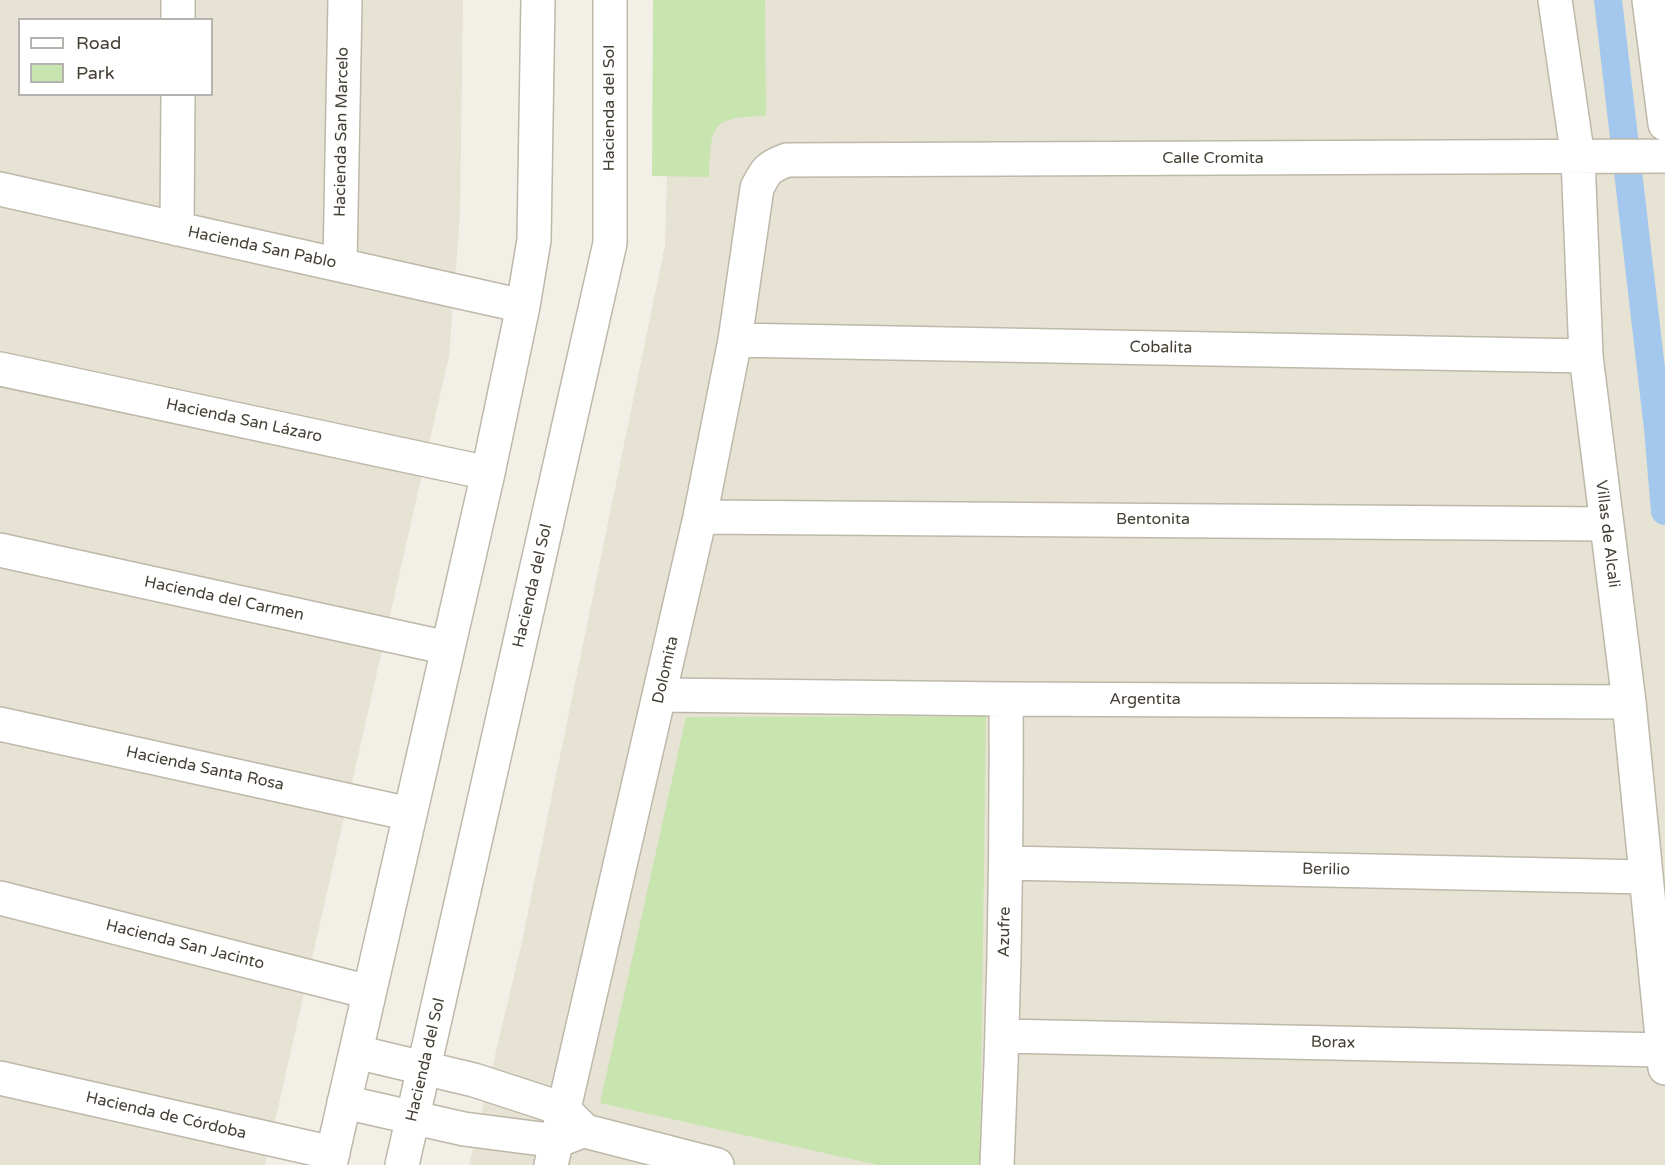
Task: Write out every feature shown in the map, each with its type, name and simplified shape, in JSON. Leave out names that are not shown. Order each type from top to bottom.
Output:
[{"type":"street","points":[[178,0],[178,18]]},
{"type":"street","name":"Hacienda San Marcelo","points":[[340,264],[345,0]]},
{"type":"street","points":[[331,1159],[488,473],[523,306],[534,240],[538,0]]},
{"type":"street","name":"Hacienda del Sol","points":[[402,1165],[610,243],[610,0]]},
{"type":"street","name":"Villas de Alcali","points":[[1555,0],[1586,158],[1586,356],[1629,702],[1664,1059]]},
{"type":"street","points":[[1649,0],[1665,124]]},
{"type":"street","points":[[177,229],[178,96]]},
{"type":"street","name":"Calle Cromita","points":[[765,172],[771,166],[787,160],[1659,157]]},
{"type":"street","name":"Dolomita","points":[[564,1136],[700,517],[735,340],[757,188],[765,172]]},
{"type":"street","name":"Hacienda San Pablo","points":[[0,189],[523,306]]},
{"type":"street","name":"Cobalita","points":[[735,340],[1586,356]]},
{"type":"street","name":"Hacienda San Lázaro","points":[[0,369],[488,473]]},
{"type":"street","name":"Bentonita","points":[[700,517],[1606,524]]},
{"type":"street","name":"Hacienda del Carmen","points":[[0,550],[448,648]]},
{"type":"street","name":"Argentita","points":[[660,695],[1629,702]]},
{"type":"street","name":"Azufre","points":[[997,1165],[1007,863],[1006,699]]},
{"type":"street","name":"Hacienda Santa Rosa","points":[[0,724],[410,814]]},
{"type":"street","name":"Berilio","points":[[1007,863],[1645,877]]},
{"type":"street","name":"Hacienda San Jacinto","points":[[0,898],[369,992]]},
{"type":"street","name":"Borax","points":[[1003,1036],[1664,1059]]},
{"type":"street","points":[[356,1052],[474,1080],[564,1136]]},
{"type":"street","name":"Hacienda de Córdoba","points":[[0,1078],[331,1159]]},
{"type":"street","points":[[344,1102],[464,1129],[564,1136],[717,1165]]},
{"type":"shaded area","points":[[0,0],[463,0],[460,215],[449,356],[265,1165],[0,1165]]},
{"type":"shaded area","points":[[672,0],[1665,0],[1665,1165],[469,1165],[521,946],[665,245]]},
{"type":"green space","points":[[653,0],[765,0],[766,116],[734,118],[718,127],[711,145],[709,177],[652,176]]},
{"type":"green space","points":[[986,716],[980,1165],[878,1165],[600,1103],[686,717]]},
{"type":"waterway","points":[[1608,0],[1658,429],[1665,511]]}]
